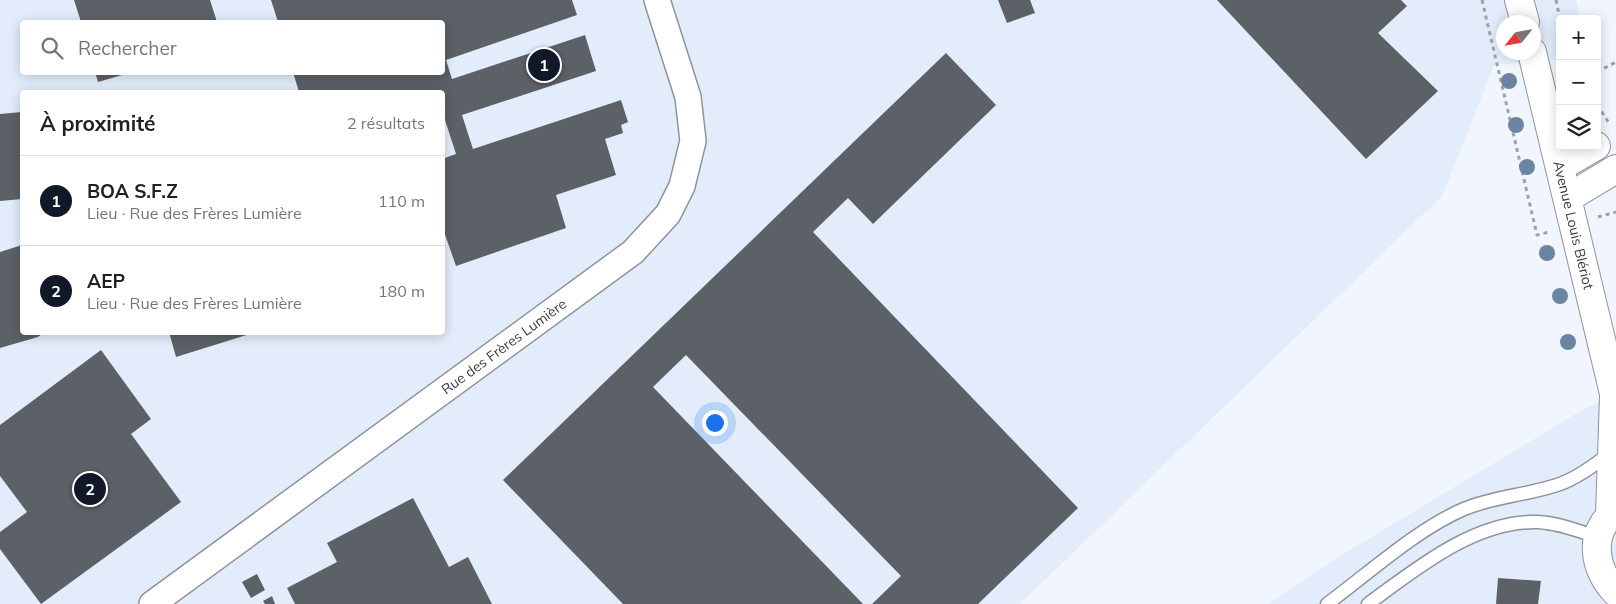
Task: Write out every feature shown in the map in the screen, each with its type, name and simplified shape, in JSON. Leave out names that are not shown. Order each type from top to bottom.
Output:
[{"type":"street","name":"Rue des Frères Lumière","points":[[152,604],[634,252],[668,214],[682,186],[693,141],[688,97],[657,0]]},
{"type":"street","points":[[1519,0],[1523,15]]},
{"type":"street","name":"Avenue Louis Blériot","points":[[1534,60],[1615,399],[1608,521],[1596,553],[1599,568],[1606,582],[1616,592]]},
{"type":"street","points":[[1601,143],[1616,134]]},
{"type":"street","points":[[1560,168],[1590,150]]},
{"type":"street","points":[[1568,198],[1616,169]]},
{"type":"lane","points":[[1327,604],[1433,526],[1490,499],[1559,484],[1592,468],[1613,450]]},
{"type":"lane","points":[[1368,604],[1434,556],[1472,537],[1511,524],[1538,522],[1558,525],[1608,521]]},
{"type":"path","points":[[1482,0],[1537,235],[1574,224]]},
{"type":"path","points":[[1556,0],[1559,15]]},
{"type":"path","points":[[1601,70],[1616,62]]},
{"type":"path","points":[[1601,111],[1616,134]]},
{"type":"shaded area","points":[[0,0],[1576,0],[1579,15],[1556,15],[1556,59],[1494,65],[1442,196],[1020,604],[0,604]]},
{"type":"shaded area","points":[[1616,392],[1616,604],[1268,604],[1345,553],[1574,415]]},
{"type":"building","points":[[74,0],[210,0],[216,20],[80,20]]},
{"type":"building","points":[[271,0],[572,0],[577,15],[446,60],[452,79],[585,35],[596,71],[462,115],[473,149],[621,100],[628,122],[621,125],[623,133],[605,139],[616,175],[556,195],[566,228],[456,266],[445,235],[445,158],[456,154],[445,120],[445,90],[298,90],[294,75],[445,75],[445,20],[277,20]]},
{"type":"building","points":[[998,0],[1030,0],[1035,13],[1007,23]]},
{"type":"building","points":[[1217,0],[1401,0],[1407,6],[1378,33],[1438,91],[1366,159]]},
{"type":"building","points":[[946,53],[996,105],[873,224],[848,198],[813,232],[1078,508],[978,604],[872,604],[901,576],[686,355],[653,387],[863,604],[623,604],[503,480]]},
{"type":"building","points":[[96,75],[122,75],[98,82]]},
{"type":"building","points":[[20,112],[20,199],[0,201],[0,114]]},
{"type":"building","points":[[20,246],[20,335],[40,335],[0,348],[0,252]]},
{"type":"building","points":[[170,335],[247,335],[176,357]]},
{"type":"building","points":[[101,350],[151,419],[131,434],[181,502],[41,604],[0,549],[0,532],[27,512],[0,476],[0,425]]},
{"type":"building","points":[[413,498],[449,567],[468,557],[492,604],[295,604],[287,588],[337,562],[327,543]]},
{"type":"building","points":[[257,574],[265,590],[251,598],[242,582]]},
{"type":"building","points":[[1498,578],[1541,581],[1538,604],[1496,604]]},
{"type":"building","points":[[272,596],[275,604],[265,604],[263,601]]},
{"type":"place","name":"BOA S.F.Z","points":[[544,65]]},
{"type":"place","name":"AEP","points":[[90,489]]}]
